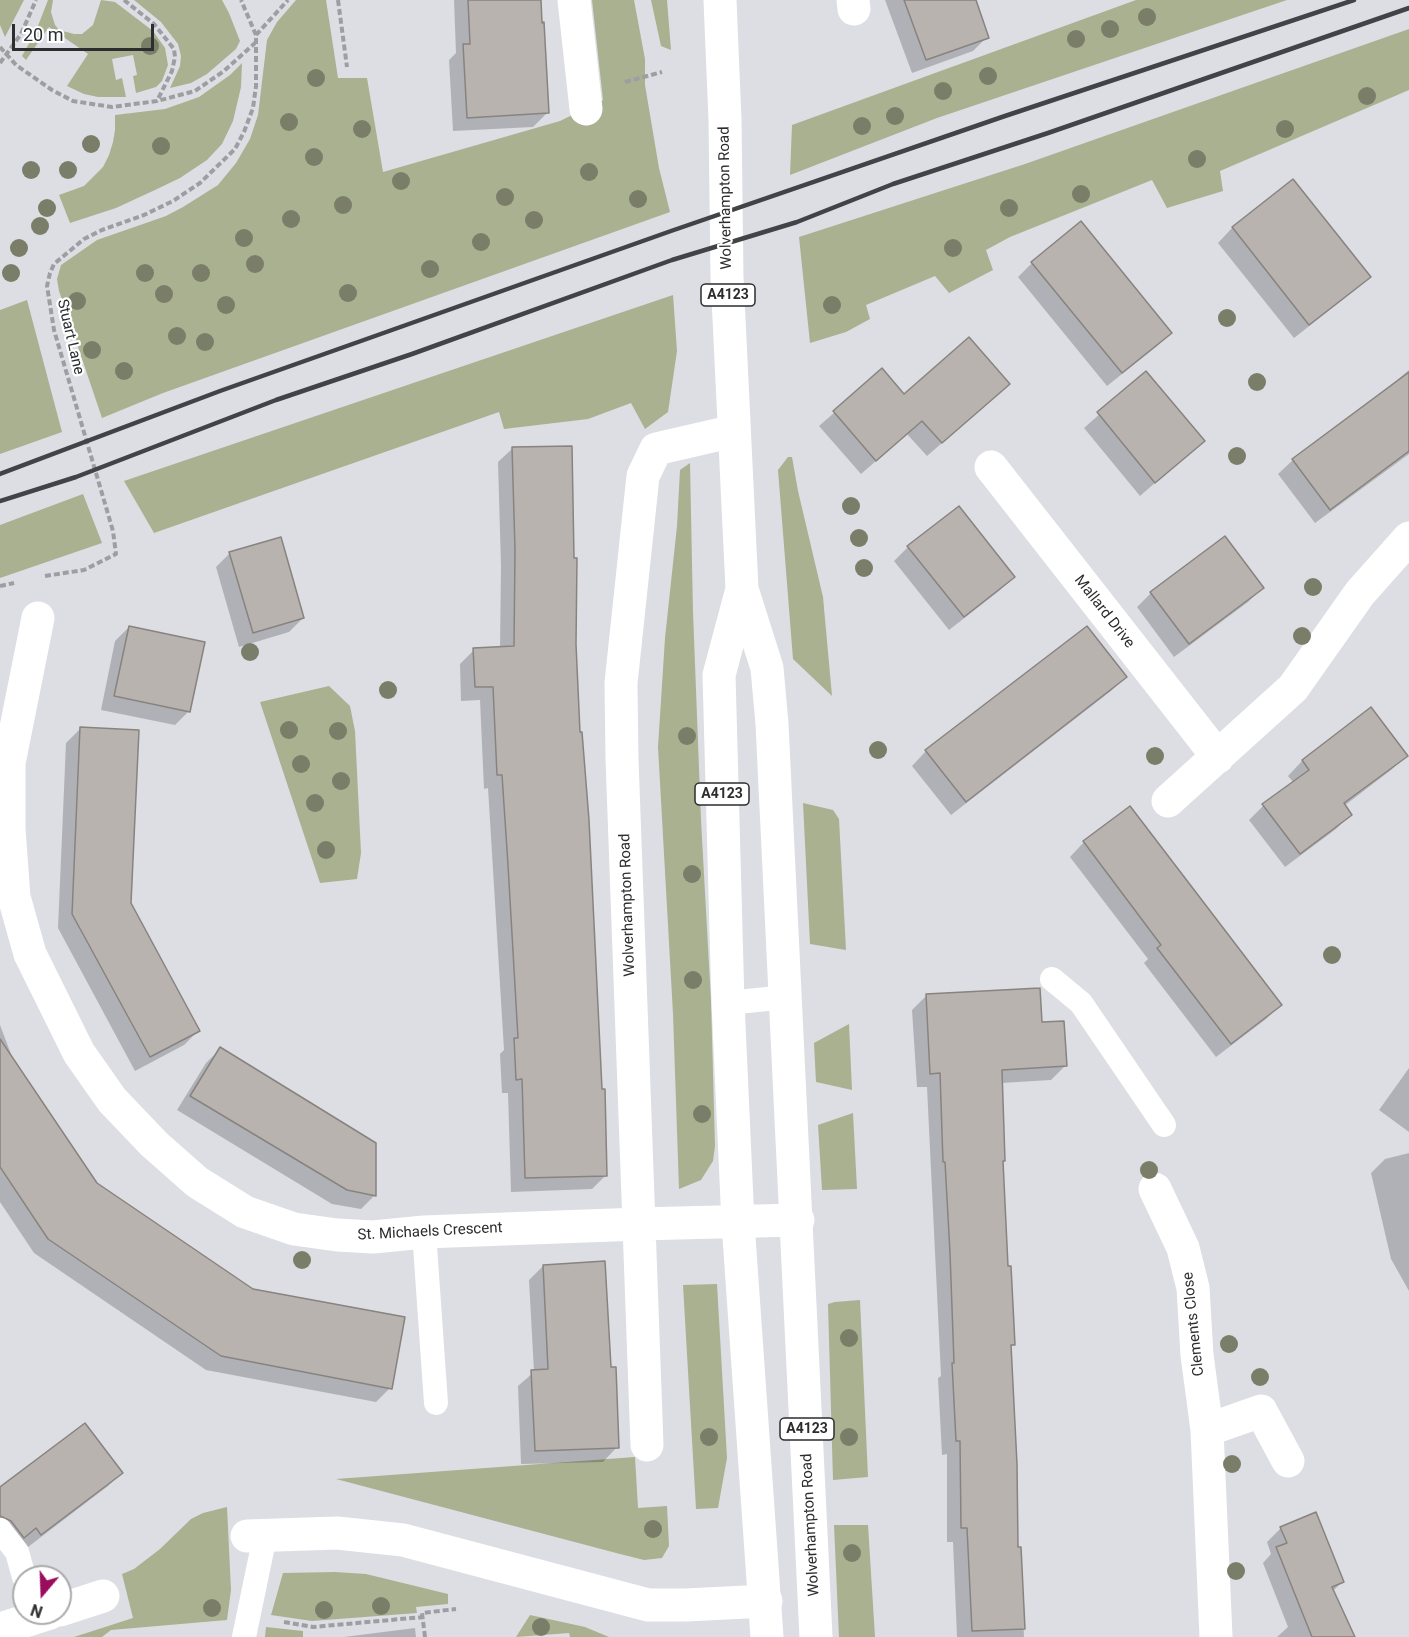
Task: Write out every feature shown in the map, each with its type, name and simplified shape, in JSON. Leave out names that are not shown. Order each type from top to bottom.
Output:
[{"type":"main road","points":[[574,0],[586,109]]},
{"type":"main road","name":"Wolverhampton Road","points":[[720,0],[725,120],[727,277],[742,589],[767,668],[772,724],[798,1220],[816,1637]]},
{"type":"main road","name":"Wolverhampton Road","points":[[647,1445],[621,683],[643,476],[656,449],[734,431]]},
{"type":"main road","name":"Mallard Drive","points":[[991,467],[1168,696],[1218,756]]},
{"type":"main road","points":[[1168,801],[1293,688],[1360,592],[1409,538]]},
{"type":"main road","name":"Wolverhampton Road","points":[[742,589],[719,675],[728,1003],[738,1223],[767,1637]]},
{"type":"main road","name":"St. Michaels Crescent","points":[[38,618],[9,763],[9,829],[14,897],[30,954],[79,1053],[112,1100],[154,1144],[197,1182],[245,1212],[294,1229],[337,1236],[373,1237],[424,1232],[798,1220]]},
{"type":"main road","name":"Clements Close","points":[[1155,1189],[1183,1248],[1190,1272],[1197,1355],[1207,1430],[1216,1637]]},
{"type":"main road","points":[[1207,1430],[1261,1411],[1288,1461]]},
{"type":"main road","points":[[256,1536],[337,1533],[404,1540],[648,1605],[766,1601]]},
{"type":"main road","points":[[72,1605],[103,1596]]},
{"type":"lane","points":[[1052,980],[1081,1004],[1164,1125]]},
{"type":"lane","points":[[728,1003],[786,997]]},
{"type":"lane","points":[[424,1232],[436,1403]]},
{"type":"lane","points":[[0,1530],[17,1552],[21,1565]]},
{"type":"lane","points":[[246,1626],[256,1536]]},
{"type":"path","points":[[0,63],[21,34],[36,0]]},
{"type":"path","points":[[124,0],[154,24],[174,50],[172,71],[157,101]]},
{"type":"path","name":"Stuart Lane","points":[[37,578],[84,570],[116,554],[112,531],[54,330],[47,286],[50,273],[60,258],[84,239],[173,201],[200,183],[235,149],[253,108],[256,86],[256,35],[241,0]]},
{"type":"path","points":[[256,35],[288,0]]},
{"type":"path","points":[[338,0],[347,67]]},
{"type":"path","points":[[0,47],[16,65],[52,90],[73,101],[112,107],[157,101],[195,91],[210,82],[256,43]]},
{"type":"path","points":[[0,586],[26,580]]},
{"type":"path","points":[[425,1637],[422,1612],[456,1609]]},
{"type":"path","points":[[246,1626],[313,1627],[423,1617]]},
{"type":"green space","points":[[0,0],[24,0],[5,37],[0,25]]},
{"type":"green space","points":[[48,0],[53,0],[51,12],[55,25],[59,30],[74,34],[82,34],[93,25],[101,0],[115,2],[153,31],[165,48],[168,65],[162,81],[156,87],[136,93],[133,76],[137,75],[133,55],[112,59],[116,80],[122,78],[126,97],[98,97],[84,94],[67,86],[88,54],[49,27],[26,60],[22,56],[36,31]]},
{"type":"green space","points":[[134,0],[222,0],[240,41],[236,49],[207,74],[191,83],[170,88],[180,66],[181,56],[178,44],[161,22]]},
{"type":"green space","points":[[296,0],[326,0],[338,78],[367,78],[383,172],[560,121],[603,100],[592,0],[634,0],[645,59],[645,85],[659,168],[670,212],[163,393],[102,418],[59,291],[57,279],[61,265],[97,240],[166,216],[218,185],[236,163],[250,139],[258,115],[267,40],[277,22]]},
{"type":"green space","points":[[651,0],[667,0],[671,50],[661,46]]},
{"type":"green space","points":[[1136,0],[1287,0],[937,118],[790,175],[792,125]]},
{"type":"green space","points":[[1409,29],[1409,90],[1220,171],[1223,191],[1167,208],[1152,180],[1010,237],[986,250],[993,270],[949,293],[935,276],[866,305],[870,319],[846,332],[810,343],[799,237],[1025,164]]},
{"type":"green space","points":[[242,63],[241,87],[233,121],[222,144],[207,160],[180,178],[116,208],[70,223],[59,195],[84,186],[103,167],[113,142],[115,115],[165,109],[199,97],[230,75]]},
{"type":"green space","points":[[673,295],[677,351],[668,412],[645,429],[631,403],[588,419],[504,429],[499,412],[154,533],[124,481]]},
{"type":"green space","points":[[27,300],[62,432],[0,454],[0,310]]},
{"type":"green space","points":[[788,457],[792,457],[823,597],[832,696],[793,659],[778,470]]},
{"type":"green space","points":[[690,463],[693,612],[711,1001],[715,1146],[713,1161],[701,1180],[679,1189],[673,1014],[658,747],[680,470]]},
{"type":"green space","points":[[83,494],[102,543],[0,578],[0,525]]},
{"type":"green space","points":[[329,686],[350,706],[355,731],[361,853],[357,879],[320,883],[260,702]]},
{"type":"green space","points":[[803,803],[833,810],[839,819],[846,950],[810,944]]},
{"type":"green space","points":[[849,1024],[852,1090],[816,1082],[814,1043]]},
{"type":"green space","points":[[853,1113],[857,1189],[822,1190],[818,1125]]},
{"type":"green space","points":[[717,1284],[727,1458],[718,1508],[696,1509],[683,1285]]},
{"type":"green space","points":[[860,1300],[868,1477],[833,1480],[828,1304]]},
{"type":"green space","points":[[635,1457],[638,1508],[667,1506],[669,1546],[662,1558],[644,1560],[336,1479]]},
{"type":"green space","points":[[227,1507],[231,1590],[227,1620],[111,1630],[102,1637],[74,1637],[133,1618],[122,1574],[134,1569],[160,1549],[191,1519],[203,1513]]},
{"type":"green space","points":[[834,1525],[868,1525],[875,1637],[839,1637]]},
{"type":"green space","points":[[283,1573],[366,1574],[448,1594],[448,1604],[416,1607],[417,1613],[312,1621],[271,1615]]},
{"type":"green space","points":[[530,1615],[585,1627],[609,1637],[570,1637],[569,1633],[516,1637]]},
{"type":"green space","points":[[266,1627],[303,1631],[303,1637],[265,1637]]},
{"type":"building","points":[[468,0],[541,0],[549,113],[467,118],[463,44],[470,44]]},
{"type":"building","points":[[904,0],[976,0],[989,38],[926,60]]},
{"type":"building","points":[[1293,179],[1371,277],[1309,325],[1232,227]]},
{"type":"building","points":[[1081,221],[1172,333],[1122,373],[1031,262]]},
{"type":"building","points":[[969,337],[1010,384],[942,443],[922,421],[876,461],[833,411],[882,368],[904,394]]},
{"type":"building","points":[[1146,371],[1205,441],[1155,483],[1097,412]]},
{"type":"building","points":[[1409,372],[1409,451],[1330,510],[1292,459]]},
{"type":"building","points":[[572,446],[574,558],[577,558],[576,644],[580,732],[582,732],[589,820],[602,1089],[605,1089],[607,1176],[525,1178],[522,1079],[516,1080],[514,1038],[518,1038],[502,775],[497,775],[493,687],[475,687],[473,648],[514,646],[515,550],[512,447]]},
{"type":"building","points":[[959,506],[1015,577],[964,617],[907,546]]},
{"type":"building","points":[[1225,536],[1264,588],[1189,644],[1150,592]]},
{"type":"building","points":[[281,537],[304,618],[253,633],[229,552]]},
{"type":"building","points":[[129,626],[205,642],[190,712],[114,696]]},
{"type":"building","points":[[1087,626],[1127,677],[966,802],[925,750]]},
{"type":"building","points":[[1371,707],[1408,756],[1344,803],[1352,815],[1300,854],[1262,804],[1309,770],[1302,760]]},
{"type":"building","points":[[80,727],[139,730],[131,903],[200,1031],[150,1057],[72,914]]},
{"type":"building","points":[[1130,806],[1282,1005],[1231,1044],[1157,948],[1161,945],[1083,841]]},
{"type":"building","points":[[1040,988],[1042,1022],[1064,1021],[1067,1066],[1002,1070],[1005,1161],[1003,1161],[1008,1266],[1011,1266],[1015,1345],[1011,1345],[1017,1464],[1018,1547],[1021,1547],[1025,1629],[972,1631],[967,1528],[961,1528],[960,1441],[956,1441],[950,1253],[945,1162],[943,1162],[940,1073],[930,1074],[926,994]]},
{"type":"building","points":[[0,1039],[97,1183],[253,1289],[405,1317],[392,1389],[221,1356],[48,1239],[0,1167]]},
{"type":"building","points":[[220,1047],[376,1143],[376,1196],[347,1190],[190,1096]]},
{"type":"building","points":[[605,1261],[611,1367],[616,1367],[619,1448],[535,1451],[531,1370],[548,1369],[543,1265]]},
{"type":"building","points":[[85,1423],[123,1473],[41,1535],[36,1528],[24,1538],[11,1521],[0,1516],[0,1487]]},
{"type":"building","points":[[1316,1512],[1344,1582],[1332,1587],[1355,1637],[1312,1637],[1276,1547],[1287,1543],[1280,1527]]},
{"type":"railway","points":[[0,474],[220,391],[671,231],[1005,116],[1354,0]]},
{"type":"railway","points":[[0,501],[76,477],[276,400],[412,354],[672,260],[797,222],[893,184],[1409,8]]}]
